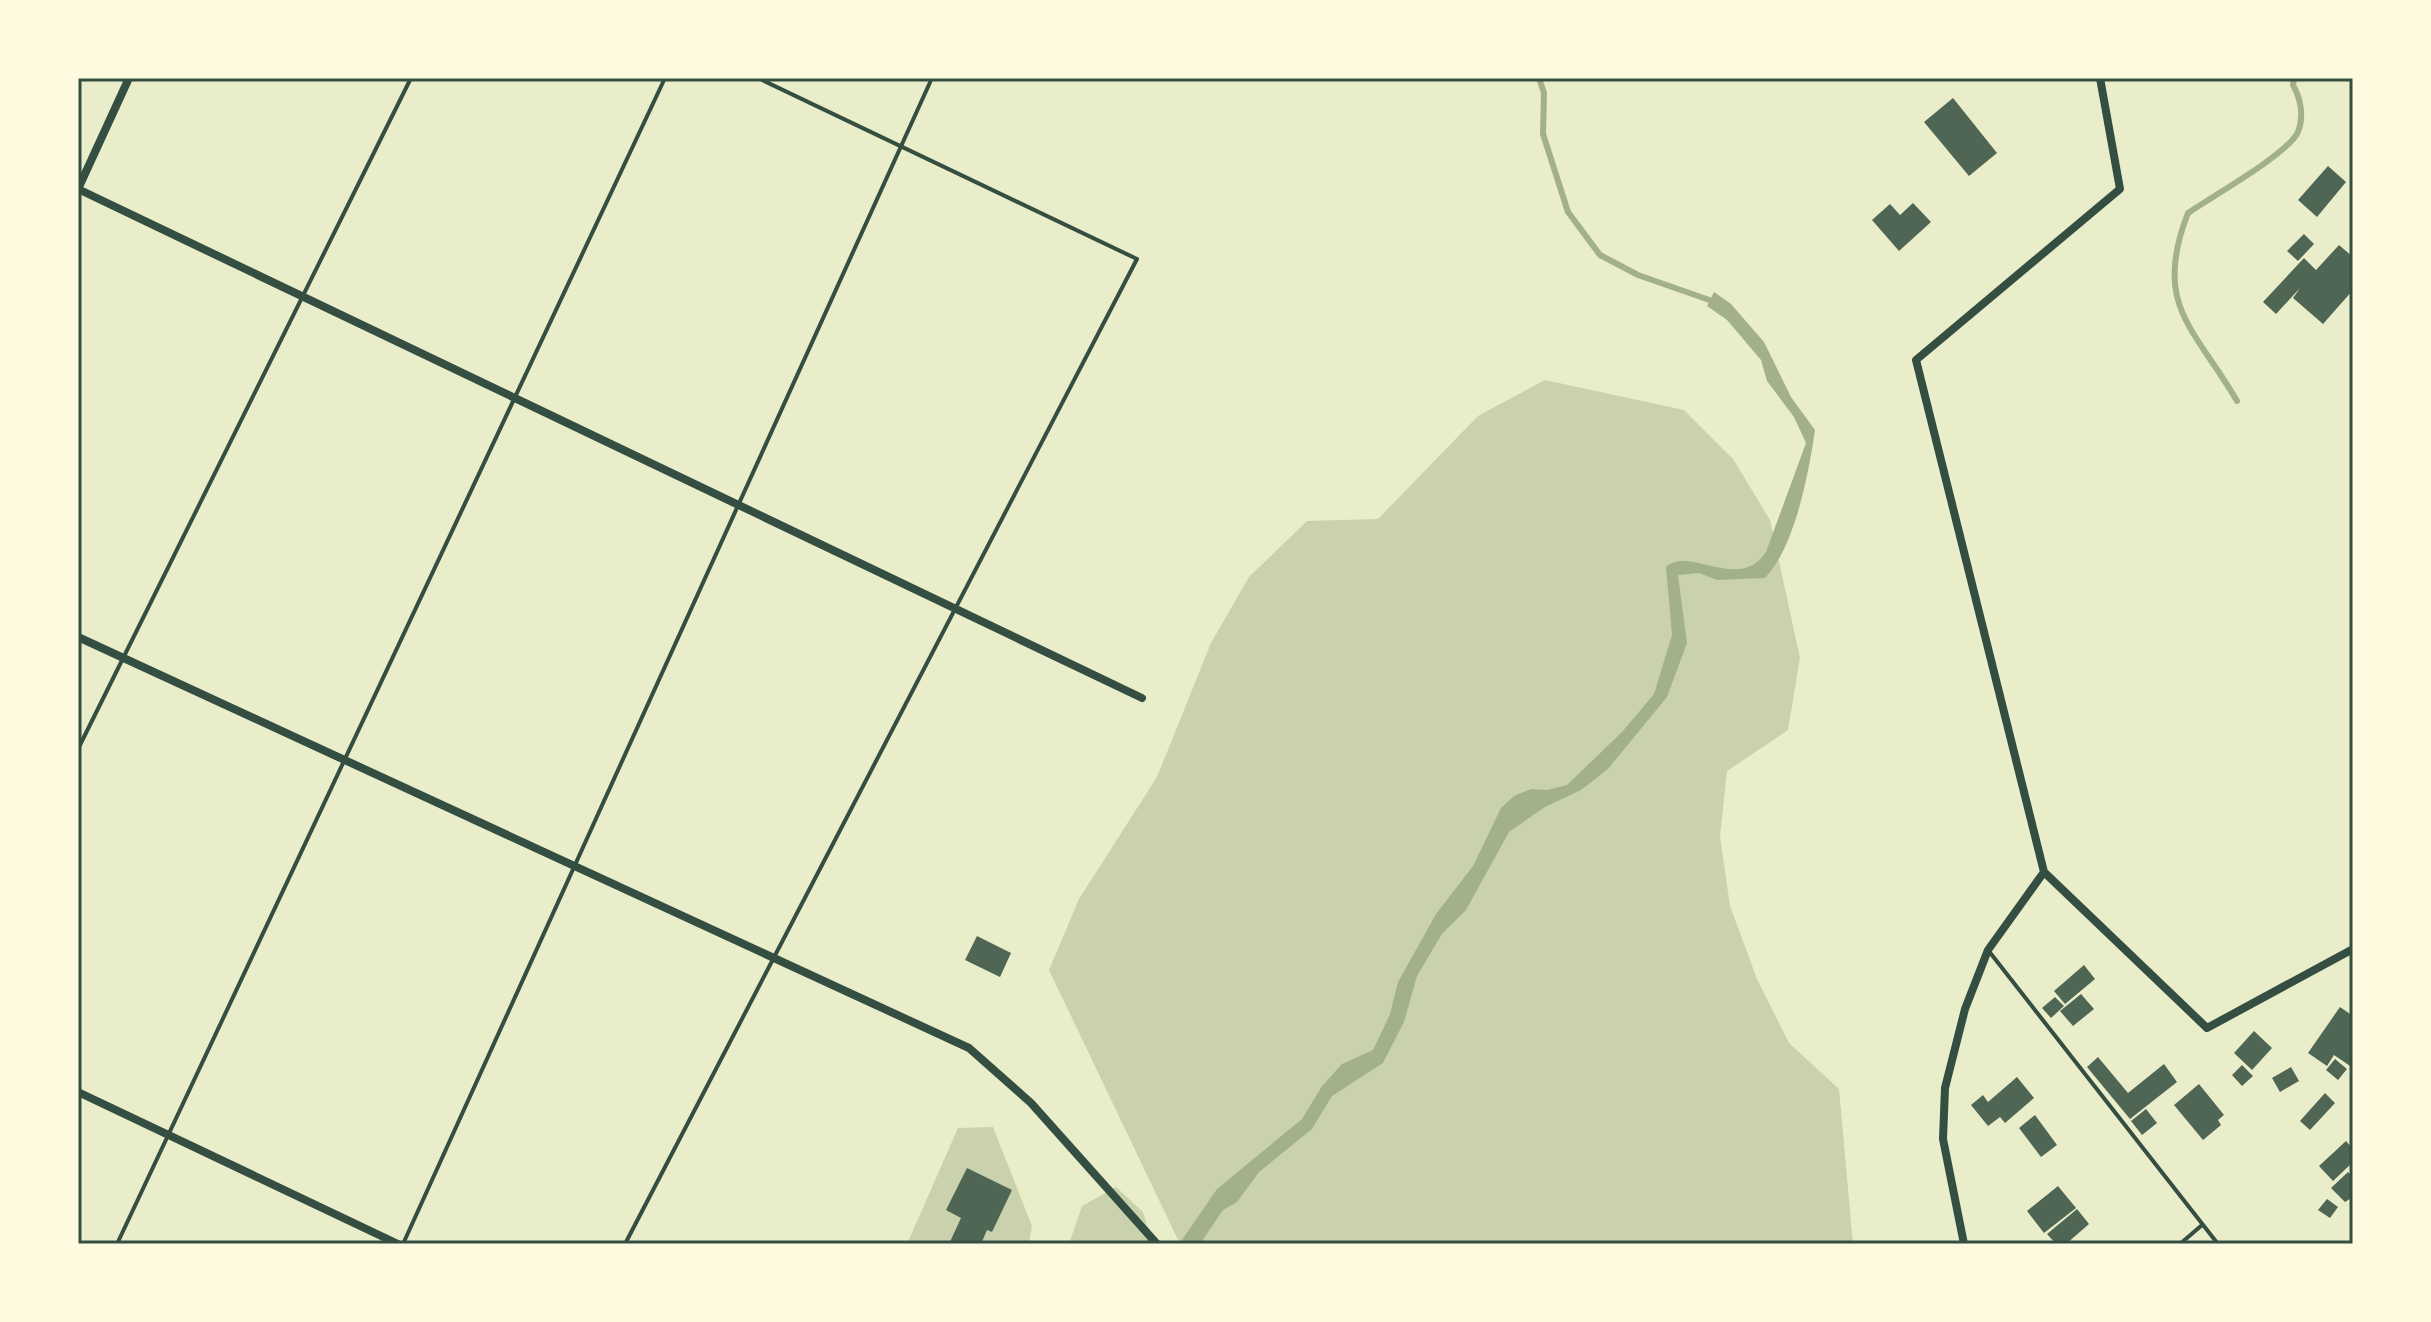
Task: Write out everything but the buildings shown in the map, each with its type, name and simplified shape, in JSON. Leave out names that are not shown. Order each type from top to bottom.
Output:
[{"type":"street","points":[[129,78],[78,189],[1142,698]]},
{"type":"street","points":[[2100,78],[2120,189],[1916,360],[2044,872],[2207,1028],[2353,949]]},
{"type":"street","points":[[78,637],[969,1048],[1031,1103],[1157,1244]]},
{"type":"street","points":[[1964,1244],[1943,1139],[1942,1114],[1954,1048],[1988,950],[2044,872]]},
{"type":"street","points":[[78,1092],[400,1244]]},
{"type":"lane","points":[[78,749],[411,78]]},
{"type":"lane","points":[[117,1244],[665,78]]},
{"type":"lane","points":[[625,1244],[1137,259],[902,144],[758,78]]},
{"type":"lane","points":[[400,1244],[932,78]]},
{"type":"lane","points":[[1988,950],[2218,1244]]},
{"type":"lane","points":[[2180,1244],[2203,1224]]},
{"type":"shaded area","points":[[1714,292],[1731,304],[1764,342],[1791,397],[1815,430],[1799,508],[1785,548],[1765,578],[1717,580],[1699,573],[1678,575],[1687,643],[1667,697],[1608,769],[1581,790],[1545,807],[1509,832],[1466,910],[1442,934],[1417,976],[1404,1022],[1383,1063],[1332,1096],[1312,1129],[1259,1172],[1237,1202],[1223,1210],[1200,1244],[1187,1244],[1182,1240],[1217,1189],[1302,1119],[1322,1086],[1342,1064],[1373,1050],[1390,1014],[1398,982],[1436,914],[1473,866],[1501,808],[1514,796],[1531,789],[1547,790],[1567,785],[1622,732],[1654,694],[1672,635],[1666,567],[1688,561],[1743,569],[1755,564],[1766,552],[1806,443],[1794,417],[1767,381],[1761,360],[1727,320],[1707,306]]},
{"type":"shaded area","points":[[1545,380],[1684,410],[1733,459],[1770,520],[1800,658],[1788,730],[1727,771],[1720,836],[1730,906],[1757,979],[1789,1043],[1839,1089],[1853,1244],[1180,1244],[1049,970],[1079,899],[1157,777],[1211,643],[1249,577],[1307,521],[1378,519],[1478,416]]},
{"type":"shaded area","points":[[993,1127],[1032,1226],[1029,1244],[907,1244],[958,1128]]},
{"type":"shaded area","points":[[1116,1187],[1143,1212],[1153,1244],[1069,1244],[1082,1206]]},
{"type":"waterway","points":[[1539,78],[1544,93],[1543,134],[1568,212],[1600,255],[1638,275],[1715,302]]},
{"type":"waterway","points":[[2237,401],[2183,314],[2176,293],[2174,271],[2178,244],[2188,213],[2280,152],[2298,132],[2301,108],[2293,85],[2294,78]]}]
